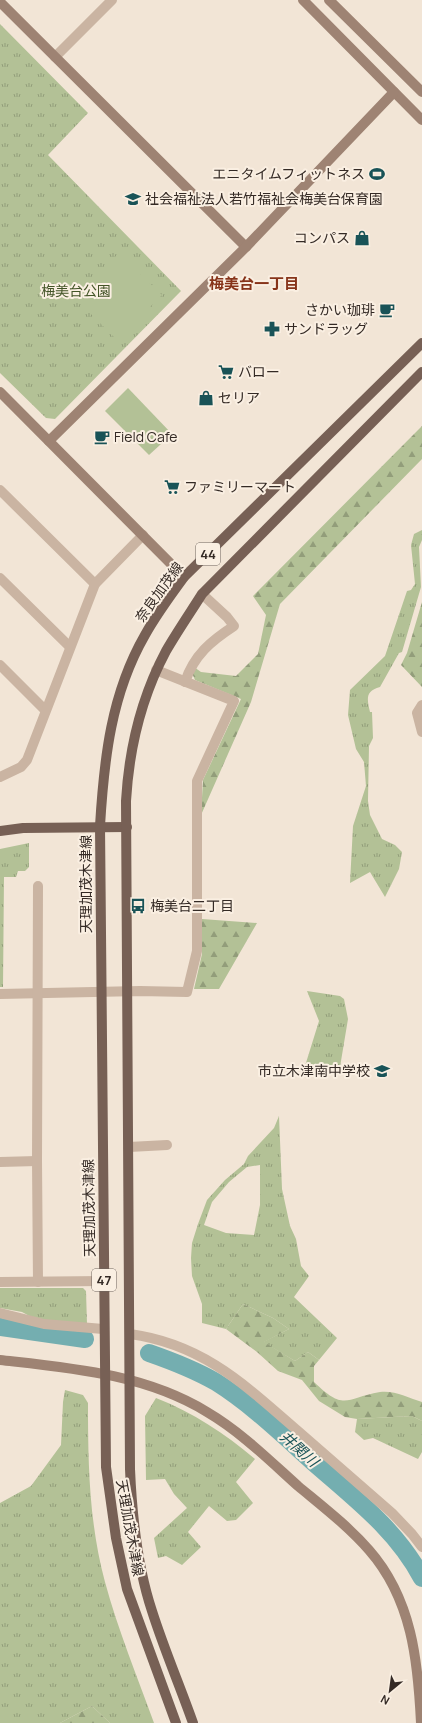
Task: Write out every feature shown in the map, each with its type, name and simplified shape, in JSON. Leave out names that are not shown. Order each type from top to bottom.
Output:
[{"type":"main road","name":"奈良加茂線","points":[[100,826],[106,751],[111,722],[121,688],[144,635],[184,577],[422,342]]},
{"type":"main road","name":"44","points":[[127,827],[127,780],[133,742],[143,704],[156,670],[202,594],[422,372]]},
{"type":"main road","points":[[0,832],[23,828],[100,826],[127,827]]},
{"type":"main road","name":"天理加茂木津線","points":[[100,826],[106,1466],[116,1538],[135,1614],[176,1723]]},
{"type":"main road","name":"天理加茂木津線","points":[[127,827],[130,1469],[135,1531],[152,1610],[193,1723]]},
{"type":"street","points":[[55,57],[112,0]]},
{"type":"street","points":[[303,0],[422,120]]},
{"type":"street","points":[[329,0],[422,92]]},
{"type":"street","points":[[0,2],[246,247]]},
{"type":"street","points":[[49,441],[246,247],[394,92]]},
{"type":"street","points":[[0,392],[184,577]]},
{"type":"street","points":[[0,490],[94,584]]},
{"type":"street","points":[[0,776],[21,767],[26,760],[94,584],[143,535]]},
{"type":"street","points":[[0,578],[70,647]]},
{"type":"street","points":[[185,682],[190,665],[214,639],[234,626],[227,617],[202,594]]},
{"type":"street","points":[[0,664],[45,710]]},
{"type":"street","points":[[0,994],[128,991],[187,992],[197,951],[197,781],[234,701],[156,670]]},
{"type":"street","points":[[422,705],[417,713],[422,732]]},
{"type":"street","points":[[38,886],[38,1282]]},
{"type":"street","points":[[129,1147],[167,1145]]},
{"type":"street","points":[[0,1162],[37,1161]]},
{"type":"street","points":[[0,1282],[104,1281]]},
{"type":"street","points":[[0,1313],[44,1324],[104,1329]]},
{"type":"street","points":[[130,1334],[150,1338],[187,1350],[203,1357],[237,1378],[392,1513],[422,1547]]},
{"type":"street","points":[[0,1360],[82,1369],[105,1374],[168,1392],[187,1401],[222,1422],[340,1522],[369,1550],[394,1588],[406,1615],[411,1632],[421,1683],[421,1723]]},
{"type":"green space","name":"梅美台公園","points":[[0,24],[88,113],[48,155],[181,291],[55,419],[46,418],[0,373]]},
{"type":"green space","points":[[119,253],[162,295],[117,340],[75,298]]},
{"type":"green space","points":[[128,388],[172,434],[149,455],[105,411]]},
{"type":"green space","points":[[422,426],[422,459],[280,604],[251,702],[201,815],[203,780],[241,699],[195,680],[192,673],[194,667],[201,672],[236,676],[258,654],[266,615],[253,596]]},
{"type":"green space","points":[[422,530],[422,540],[419,547],[421,587],[402,652],[399,653],[380,687],[369,693],[368,696],[370,712],[372,712],[373,738],[369,746],[368,801],[370,815],[382,839],[395,845],[402,852],[399,869],[385,897],[370,872],[350,883],[353,826],[366,786],[364,762],[356,749],[348,715],[350,690],[385,656],[407,591],[411,590],[415,584],[411,545],[414,534]]},
{"type":"green space","points":[[422,602],[422,687],[401,665],[407,653]]},
{"type":"green space","points":[[29,843],[29,867],[25,871],[18,871],[16,877],[4,877],[3,987],[0,987],[0,849]]},
{"type":"green space","points":[[202,919],[257,923],[219,989],[194,989],[202,954]]},
{"type":"green space","points":[[307,991],[340,996],[344,999],[348,1019],[339,1073],[305,1066],[319,1021]]},
{"type":"green space","points":[[279,1116],[282,1189],[290,1226],[296,1239],[301,1266],[309,1276],[294,1297],[337,1338],[319,1360],[308,1352],[295,1361],[263,1342],[289,1329],[273,1318],[243,1304],[226,1329],[202,1323],[202,1304],[192,1276],[192,1243],[207,1200],[225,1180],[244,1164],[248,1156],[274,1128]],"holes":[[[260,1165],[260,1205],[254,1235],[226,1233],[204,1225],[212,1202],[229,1182],[247,1167]]]},
{"type":"green space","points":[[0,1288],[83,1288],[86,1291],[87,1324],[35,1319],[22,1312],[0,1308]]},
{"type":"green space","points":[[243,1304],[273,1318],[289,1329],[264,1342],[295,1361],[308,1352],[319,1360],[314,1366],[314,1382],[332,1397],[339,1400],[346,1400],[380,1392],[396,1393],[422,1402],[422,1421],[412,1416],[357,1419],[345,1417],[319,1401],[302,1380],[278,1371],[257,1352],[226,1329]]},
{"type":"green space","points":[[65,1390],[83,1395],[88,1403],[90,1493],[100,1560],[116,1618],[154,1723],[110,1723],[92,1706],[60,1723],[0,1723],[0,1503],[31,1486],[61,1445]]},
{"type":"green space","points":[[156,1398],[183,1410],[208,1424],[255,1459],[236,1482],[253,1503],[236,1520],[227,1521],[209,1506],[188,1532],[201,1547],[182,1565],[166,1556],[158,1558],[154,1538],[187,1508],[174,1494],[165,1479],[146,1480],[145,1416]]},
{"type":"green space","points":[[412,1416],[422,1421],[422,1452],[418,1459],[373,1438],[364,1440],[355,1432],[357,1419]]},
{"type":"green space","points":[[92,1706],[110,1723],[60,1723]]},
{"type":"waterway","name":"井関川","points":[[0,1327],[85,1339]]},
{"type":"waterway","name":"井関川","points":[[149,1353],[183,1366],[216,1382],[254,1409],[358,1501],[387,1529],[400,1544],[422,1578]]},
{"type":"place","name":"エニタイムフィットネス","points":[[377,174]]},
{"type":"place","name":"社会福祉法人若竹福祉会梅美台保育園","points":[[133,199]]},
{"type":"place","name":"コンパス","points":[[362,238]]},
{"type":"place","name":"さかい珈琲","points":[[387,310]]},
{"type":"place","name":"サンドラッグ","points":[[272,329]]},
{"type":"place","name":"バロー","points":[[226,372]]},
{"type":"place","name":"セリア","points":[[206,398]]},
{"type":"place","name":"Field Cafe","points":[[102,437]]},
{"type":"place","name":"ファミリーマート","points":[[172,487]]},
{"type":"place","name":"梅美台二丁目","points":[[138,906]]},
{"type":"place","name":"市立木津南中学校","points":[[382,1071]]},
{"type":"district","name":"梅美台一丁目","points":[[254,284]]}]
